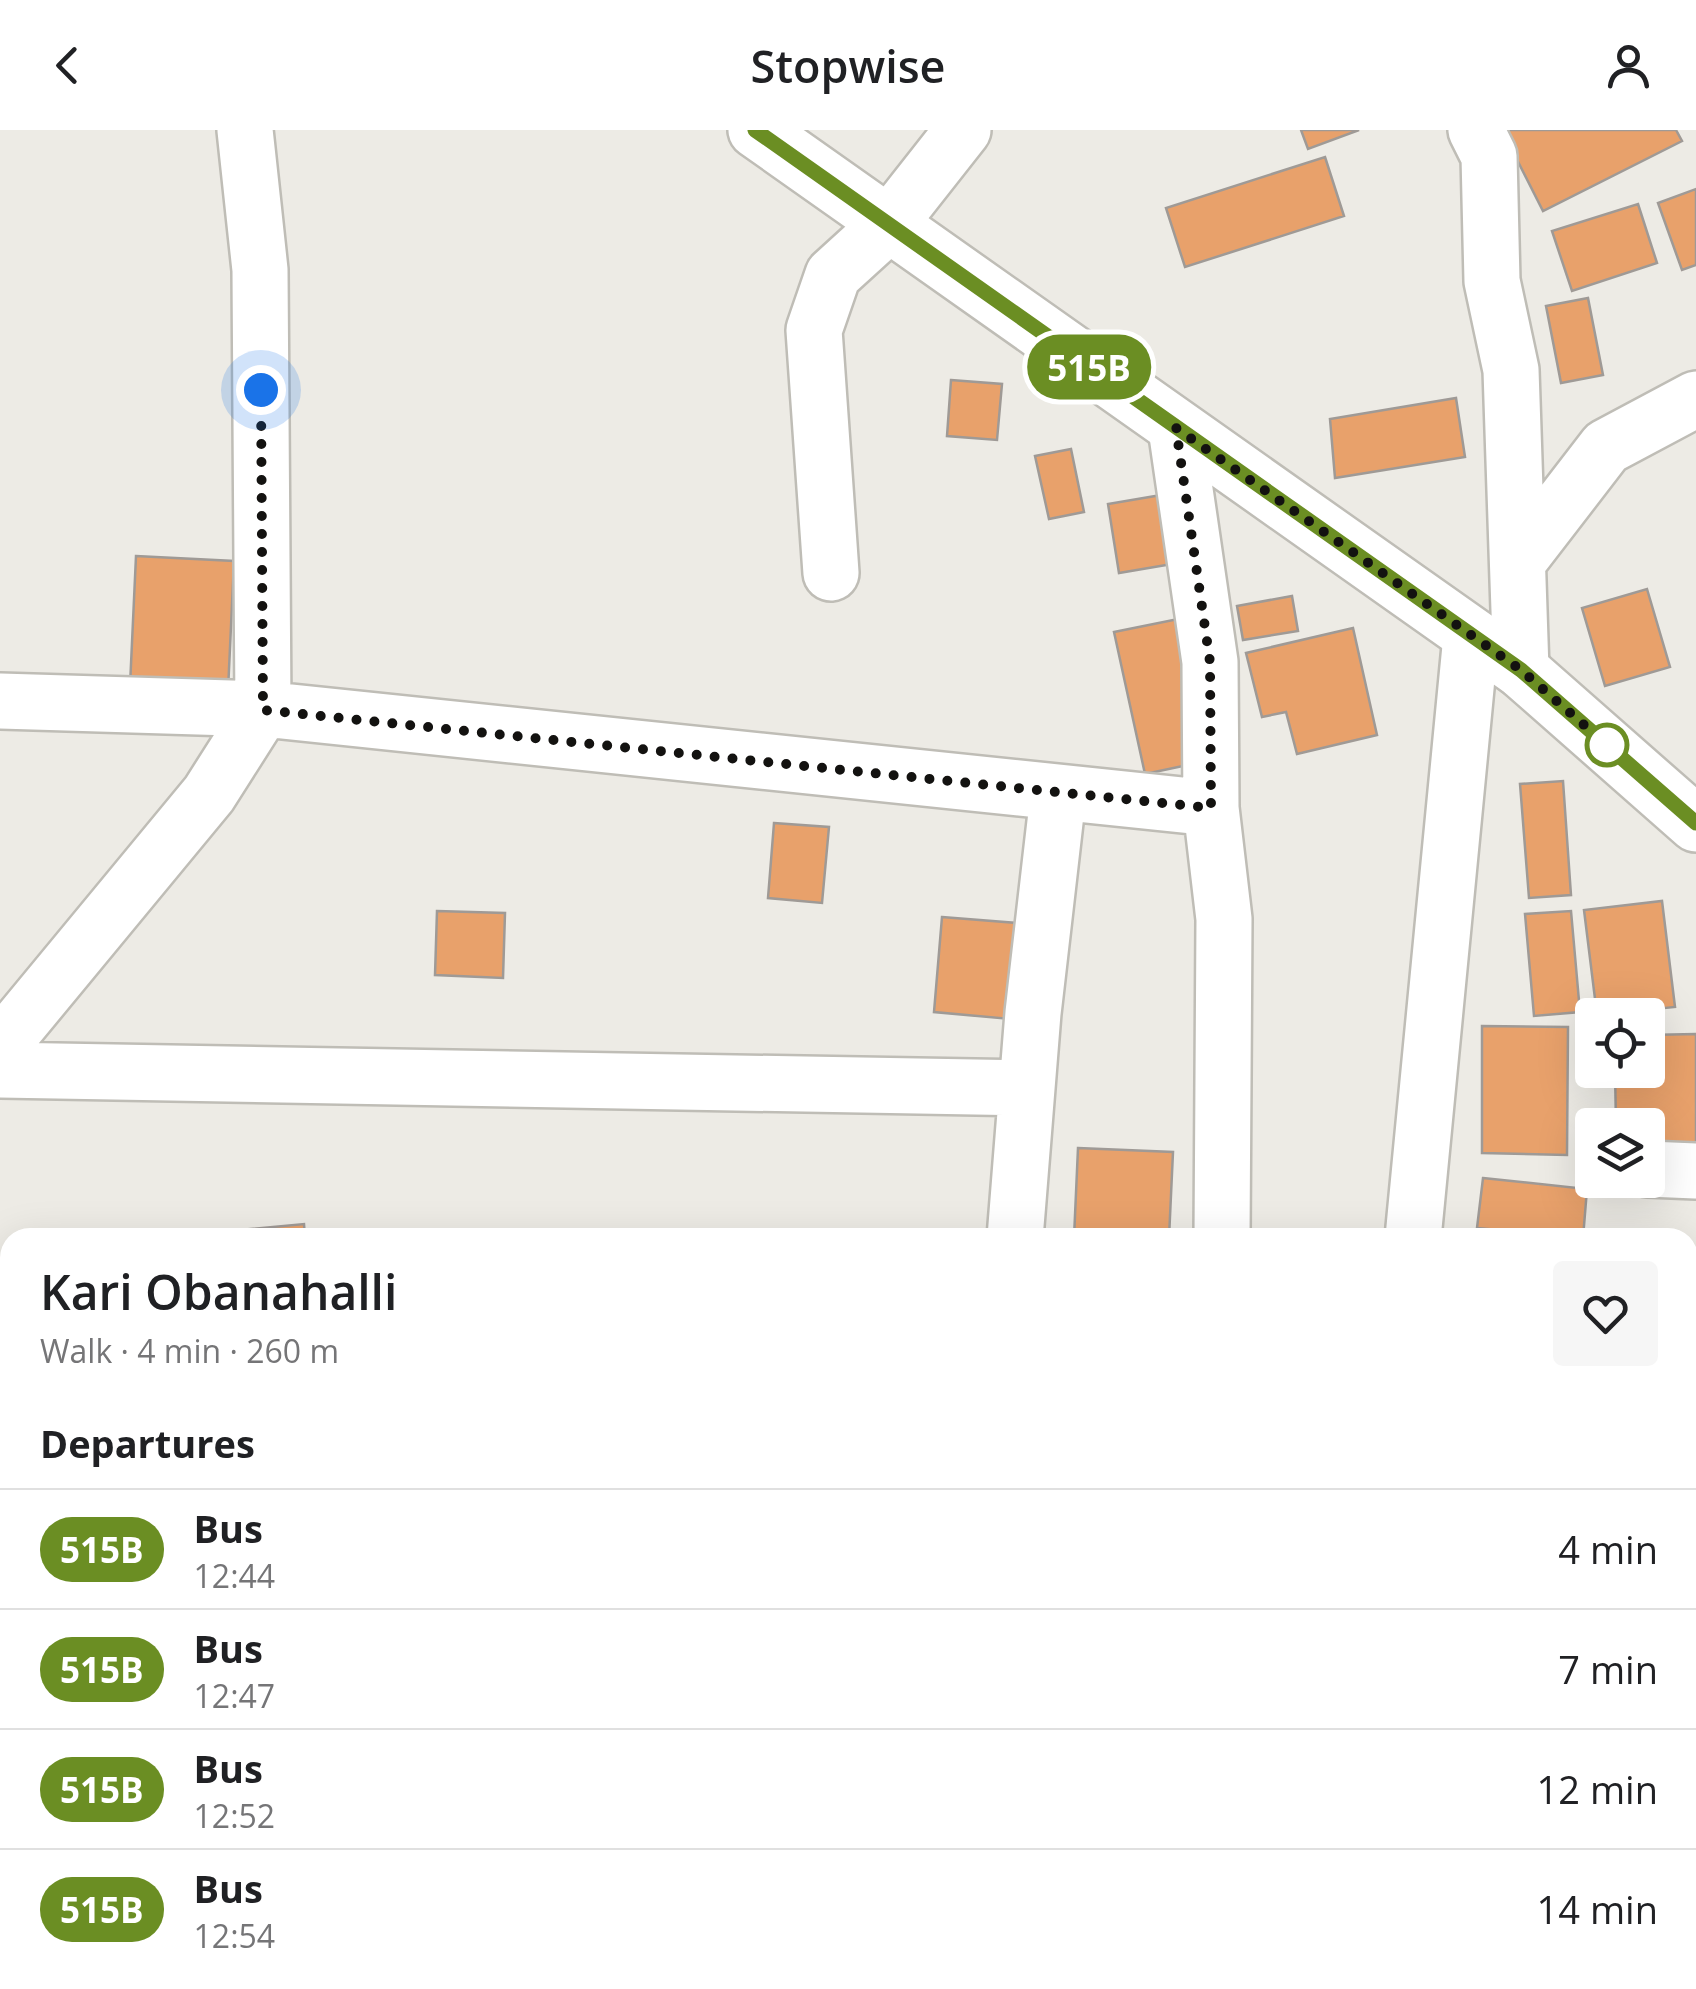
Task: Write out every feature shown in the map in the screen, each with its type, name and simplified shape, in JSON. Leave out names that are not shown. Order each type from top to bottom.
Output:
[{"type":"street","points":[[0,1046],[209,794],[263,710],[260,270],[246,130]]},
{"type":"street","points":[[756,130],[1521,670],[1696,824]]},
{"type":"street","points":[[831,573],[814,330],[833,275],[888,224],[963,130]]},
{"type":"street","points":[[1476,130],[1489,156],[1492,281],[1512,370],[1521,670]]},
{"type":"street","points":[[1520,560],[1606,447],[1696,399]]},
{"type":"street","points":[[1176,428],[1210,662],[1211,808],[1224,919],[1222,1228]]},
{"type":"street","points":[[1413,1228],[1471,636]]},
{"type":"street","points":[[0,701],[263,710],[1058,796],[1211,808]]},
{"type":"street","points":[[1016,1228],[1026,1088],[1058,796]]},
{"type":"street","points":[[0,1070],[1026,1088]]},
{"type":"street","points":[[1665,1170],[1696,1171]]},
{"type":"building","points":[[1301,130],[1359,130],[1308,149]]},
{"type":"building","points":[[1502,130],[1676,130],[1682,141],[1543,211]]},
{"type":"building","points":[[1325,157],[1344,216],[1185,267],[1166,208]]},
{"type":"building","points":[[1696,189],[1696,265],[1682,270],[1658,203]]},
{"type":"building","points":[[1638,204],[1657,263],[1572,291],[1552,231]]},
{"type":"building","points":[[1588,298],[1603,375],[1561,383],[1546,306]]},
{"type":"building","points":[[951,380],[1002,384],[997,440],[947,436]]},
{"type":"building","points":[[1456,398],[1465,457],[1335,478],[1330,419]]},
{"type":"building","points":[[1071,449],[1084,512],[1049,519],[1035,456]]},
{"type":"building","points":[[1173,493],[1184,562],[1119,573],[1108,504]]},
{"type":"building","points":[[136,556],[234,561],[228,691],[130,686]]},
{"type":"building","points":[[1647,589],[1670,667],[1605,686],[1582,608]]},
{"type":"building","points":[[1292,596],[1298,631],[1243,640],[1237,606]]},
{"type":"building","points":[[1188,617],[1183,766],[1145,774],[1114,632]]},
{"type":"building","points":[[1353,628],[1377,735],[1297,754],[1286,712],[1262,717],[1246,653]]},
{"type":"building","points":[[1563,781],[1571,895],[1529,898],[1520,784]]},
{"type":"building","points":[[774,823],[829,827],[822,903],[768,898]]},
{"type":"building","points":[[1662,901],[1675,1007],[1665,1008],[1665,998],[1595,998],[1584,910]]},
{"type":"building","points":[[437,911],[505,913],[503,978],[435,975]]},
{"type":"building","points":[[1571,911],[1579,998],[1575,998],[1575,1012],[1534,1016],[1525,914]]},
{"type":"building","points":[[942,917],[1017,923],[1010,1019],[934,1012]]},
{"type":"building","points":[[1482,1026],[1568,1027],[1567,1155],[1482,1153]]},
{"type":"building","points":[[1696,1034],[1696,1150],[1665,1151],[1665,1108],[1616,1108],[1615,1088],[1665,1088],[1665,1035]]},
{"type":"building","points":[[1078,1148],[1173,1152],[1169,1228],[1074,1228]]},
{"type":"building","points":[[1483,1178],[1575,1188],[1575,1198],[1586,1198],[1584,1228],[1477,1228]]},
{"type":"building","points":[[304,1224],[304,1228],[261,1228]]},
{"type":"bus line","name":"515B","points":[[755,130],[1521,670],[1696,823]]},
{"type":"route","points":[[261,390],[263,710],[1058,796],[1211,808],[1210,662],[1176,428],[1521,670],[1607,745]]}]
